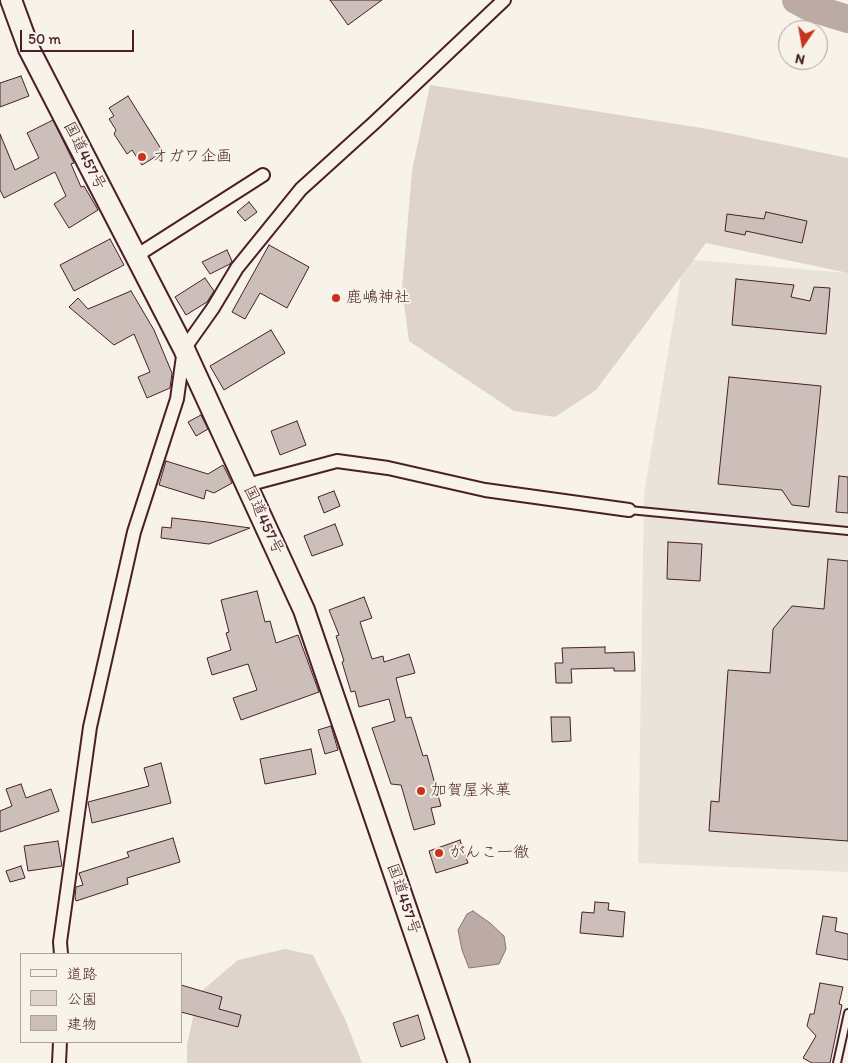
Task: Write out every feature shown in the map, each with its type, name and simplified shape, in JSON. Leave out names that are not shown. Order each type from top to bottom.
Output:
[{"type":"highway","name":"国道457号","points":[[11,0],[29,49],[184,349],[304,610],[459,1063]]},
{"type":"street","points":[[61,953],[60,942],[90,727],[134,532],[177,399],[184,349],[238,268],[301,189],[504,0]]},
{"type":"street","points":[[136,256],[263,175]]},
{"type":"street","points":[[247,485],[337,461],[388,468],[485,490],[629,510]]},
{"type":"street","points":[[58,1063],[60,1043]]},
{"type":"lane","points":[[629,510],[848,531]]},
{"type":"lane","points":[[837,1063],[848,1013]]},
{"type":"shaded area","points":[[684,259],[848,273],[848,872],[638,863],[644,493]]},
{"type":"shaded area","points":[[473,911],[504,936],[506,949],[499,964],[469,968],[462,950],[458,930],[467,914]]},
{"type":"green space","points":[[430,85],[708,129],[848,158],[848,273],[706,243],[596,390],[555,417],[514,411],[409,341],[402,289],[412,171]]},
{"type":"green space","points":[[285,949],[313,955],[345,1019],[362,1063],[187,1063],[187,1045],[198,994],[238,960]]},
{"type":"building","points":[[330,0],[382,0],[348,25]]},
{"type":"building","points":[[21,76],[29,96],[0,107],[0,83]]},
{"type":"building","points":[[128,96],[163,152],[142,165],[132,150],[127,154],[114,134],[116,130],[109,119],[114,116],[109,108]]},
{"type":"building","points":[[53,120],[74,163],[71,164],[81,187],[84,186],[98,210],[69,228],[54,204],[66,196],[55,172],[4,198],[0,190],[0,134],[15,170],[39,158],[27,133]]},
{"type":"building","points":[[249,202],[257,212],[245,221],[237,212]]},
{"type":"building","points":[[766,212],[807,221],[802,243],[746,231],[745,235],[725,231],[727,214],[764,219]]},
{"type":"building","points":[[110,239],[124,265],[74,291],[60,265]]},
{"type":"building","points":[[269,245],[309,267],[287,308],[260,293],[245,319],[232,312]]},
{"type":"building","points":[[227,250],[232,261],[230,264],[210,274],[202,262]]},
{"type":"building","points":[[205,278],[214,291],[207,302],[186,315],[175,297]]},
{"type":"building","points":[[736,279],[794,285],[791,297],[810,301],[814,287],[830,288],[826,334],[732,325]]},
{"type":"building","points":[[131,291],[154,330],[172,373],[170,388],[147,398],[138,377],[150,372],[134,334],[114,345],[69,307],[78,298],[88,309]]},
{"type":"building","points":[[271,330],[285,353],[224,390],[210,366]]},
{"type":"building","points":[[729,377],[821,386],[809,507],[792,505],[782,490],[718,484]]},
{"type":"building","points":[[201,415],[208,429],[196,436],[188,422]]},
{"type":"building","points":[[297,421],[306,445],[280,455],[271,431]]},
{"type":"building","points":[[166,461],[208,474],[223,465],[232,483],[214,493],[206,490],[204,499],[159,485]]},
{"type":"building","points":[[839,476],[848,477],[848,513],[836,512]]},
{"type":"building","points":[[334,491],[340,506],[324,513],[318,497]]},
{"type":"building","points":[[172,518],[250,528],[209,544],[161,538],[162,527],[171,528]]},
{"type":"building","points":[[335,524],[343,545],[312,556],[304,536]]},
{"type":"building","points":[[668,542],[702,544],[700,581],[667,579]]},
{"type":"building","points":[[828,559],[848,561],[848,841],[709,831],[711,801],[719,802],[728,670],[770,673],[773,629],[792,606],[824,609]]},
{"type":"building","points":[[257,591],[265,622],[270,621],[276,643],[298,635],[319,692],[241,720],[233,698],[257,690],[248,664],[212,675],[207,658],[231,650],[226,633],[229,632],[221,600]]},
{"type":"building","points":[[364,597],[372,618],[360,622],[372,659],[383,656],[384,662],[409,654],[415,673],[396,678],[406,718],[411,717],[423,756],[427,755],[441,806],[431,808],[435,824],[414,830],[401,785],[391,784],[372,728],[395,721],[389,699],[359,707],[355,691],[351,692],[336,636],[339,635],[329,610]]},
{"type":"building","points":[[605,647],[605,653],[634,652],[635,671],[614,671],[614,668],[571,669],[572,683],[556,683],[555,663],[563,663],[562,648]]},
{"type":"building","points":[[551,717],[570,717],[571,741],[552,742]]},
{"type":"building","points":[[331,726],[338,750],[325,754],[318,730]]},
{"type":"building","points":[[311,749],[316,774],[265,784],[260,759]]},
{"type":"building","points":[[161,763],[171,803],[92,823],[88,802],[149,786],[144,768]]},
{"type":"building","points":[[21,784],[26,798],[51,789],[59,811],[0,832],[0,811],[12,806],[6,789]]},
{"type":"building","points":[[173,838],[180,862],[127,878],[128,884],[76,901],[76,887],[83,885],[79,873],[129,857],[127,852]]},
{"type":"building","points":[[460,840],[468,863],[436,873],[429,851]]},
{"type":"building","points":[[58,841],[62,866],[28,871],[24,846]]},
{"type":"building","points":[[21,866],[25,878],[10,882],[6,871]]},
{"type":"building","points":[[595,902],[609,903],[608,910],[625,912],[623,937],[580,933],[582,912],[594,913]]},
{"type":"building","points":[[823,916],[837,918],[835,931],[848,934],[848,960],[816,954]]},
{"type":"building","points":[[820,983],[843,987],[839,1004],[842,1005],[830,1063],[812,1063],[803,1058],[816,1036],[807,1026],[810,1014],[814,1014]]},
{"type":"building","points":[[182,985],[222,997],[219,1009],[241,1015],[238,1027],[182,1012]]},
{"type":"building","points":[[418,1015],[425,1039],[401,1047],[393,1023]]},
{"type":"waterway","points":[[796,0],[809,7],[848,19]]},
{"type":"place","name":"オガワ企画","points":[[142,157]]},
{"type":"place","name":"鹿嶋神社","points":[[336,298]]},
{"type":"place","name":"加賀屋米菓","points":[[421,791]]},
{"type":"place","name":"がんこ一徹","points":[[439,853]]}]
